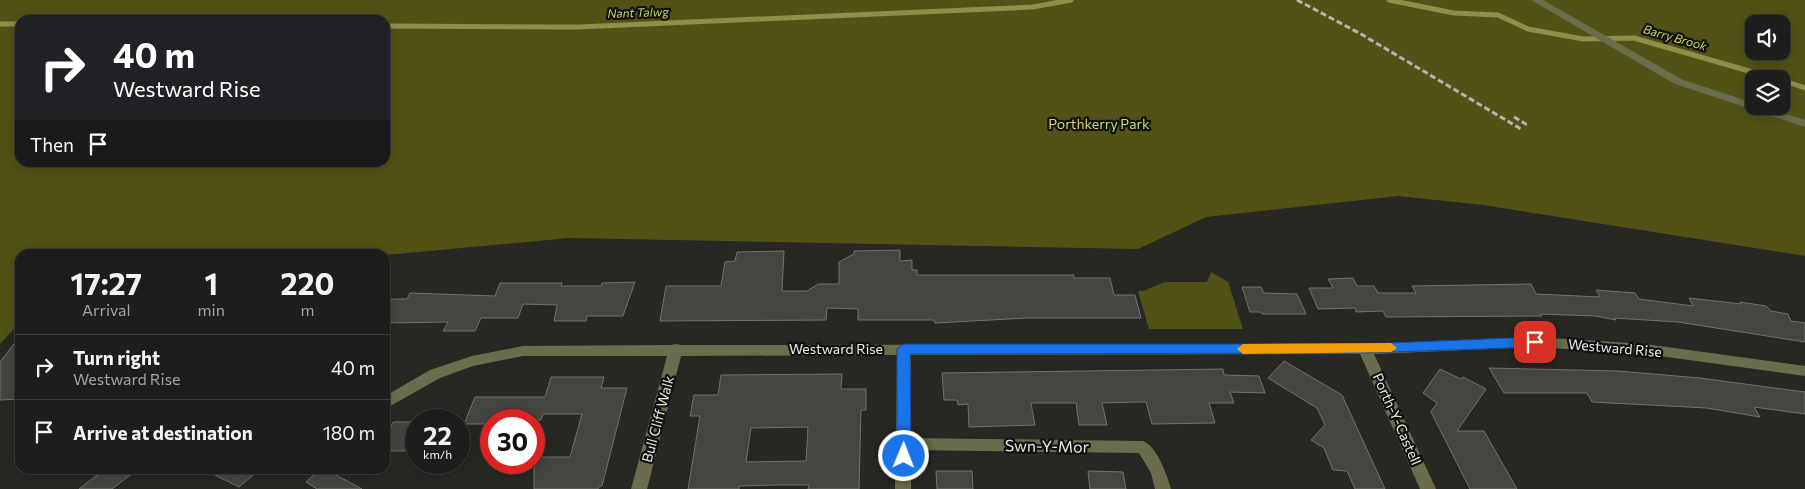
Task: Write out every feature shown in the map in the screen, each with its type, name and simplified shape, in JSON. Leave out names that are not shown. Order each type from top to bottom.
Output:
[{"type":"street","points":[[1536,0],[1679,82],[1805,124]]},
{"type":"street","name":"Westward Rise","points":[[390,400],[435,374],[472,361],[523,351],[676,349],[1365,349],[1535,342],[1645,349],[1805,371]]},
{"type":"street","name":"Bull Cliff Walk","points":[[639,489],[676,349]]},
{"type":"street","points":[[903,489],[904,349]]},
{"type":"street","name":"Porth-Y-Castell","points":[[1365,349],[1428,489]]},
{"type":"street","name":"Swn-Y-Mor","points":[[904,444],[1143,447],[1158,471],[1163,489]]},
{"type":"green space","name":"Porthkerry Park","points":[[0,0],[1805,0],[1805,256],[1483,205],[1398,196],[1206,217],[1138,249],[569,238],[390,255],[390,249],[15,249],[15,328],[0,344]]},
{"type":"green space","points":[[1211,272],[1228,282],[1243,329],[1149,329],[1138,291],[1143,291],[1165,282],[1207,282]]},
{"type":"building","points":[[900,250],[900,261],[912,260],[912,270],[917,270],[917,275],[1074,275],[1074,278],[1110,278],[1114,295],[1135,295],[1141,318],[1028,318],[935,323],[934,320],[858,320],[858,309],[827,308],[826,320],[660,321],[666,286],[721,286],[725,262],[735,261],[737,252],[784,251],[782,291],[807,291],[818,284],[839,284],[839,262],[854,254],[854,251]]},
{"type":"building","points":[[1353,278],[1357,286],[1374,286],[1378,293],[1416,293],[1412,286],[1531,284],[1536,294],[1600,297],[1596,290],[1635,293],[1639,299],[1693,306],[1689,298],[1741,304],[1740,302],[1766,306],[1771,311],[1788,314],[1791,321],[1805,323],[1805,342],[1678,322],[1614,318],[1616,320],[1595,316],[1540,314],[1542,316],[1386,317],[1383,311],[1356,312],[1355,308],[1318,309],[1309,288],[1333,288],[1328,279]]},
{"type":"building","points":[[635,282],[623,316],[587,316],[586,321],[554,321],[557,305],[523,304],[518,318],[481,318],[475,331],[443,331],[448,322],[390,323],[390,299],[407,299],[410,293],[495,296],[500,283],[562,283],[561,286],[601,286],[602,283]]},
{"type":"building","points":[[1242,287],[1261,287],[1264,293],[1297,294],[1306,314],[1262,314],[1261,312],[1250,312]]},
{"type":"building","points":[[15,342],[15,399],[0,400],[0,362]]},
{"type":"building","points":[[1284,361],[1342,395],[1385,489],[1355,489],[1347,471],[1333,470],[1324,448],[1311,440],[1325,425],[1317,408],[1268,378]]},
{"type":"building","points":[[1489,368],[1618,371],[1700,378],[1805,392],[1805,414],[1754,407],[1760,417],[1707,408],[1592,402],[1587,393],[1504,393]]},
{"type":"building","points":[[1223,369],[1224,375],[1259,376],[1265,393],[1230,392],[1234,403],[1209,403],[1215,423],[1152,424],[1146,402],[1136,402],[1102,403],[1107,425],[1079,425],[1076,403],[1031,403],[1035,425],[969,427],[968,404],[958,405],[957,400],[944,400],[942,373]]},
{"type":"building","points":[[1440,369],[1461,379],[1463,377],[1486,389],[1457,431],[1484,431],[1517,489],[1470,489],[1431,412],[1437,403],[1423,393]]},
{"type":"building","points":[[842,374],[841,389],[866,389],[866,410],[861,410],[859,489],[808,489],[809,485],[776,485],[739,486],[739,489],[688,489],[700,416],[690,416],[694,395],[718,395],[721,375]],"holes":[[[808,427],[806,461],[746,462],[751,428]]]},
{"type":"building","points":[[551,377],[604,377],[601,388],[627,388],[602,486],[599,486],[598,489],[534,489],[534,474],[545,474],[545,457],[570,457],[582,414],[545,414],[545,409],[480,409],[480,424],[470,424],[470,409],[475,397],[545,397]]},
{"type":"building","points":[[393,422],[405,422],[405,451],[390,451],[390,428]]},
{"type":"building","points":[[936,471],[972,471],[973,489],[937,489]]},
{"type":"building","points":[[1088,471],[1123,472],[1126,489],[1090,489]]},
{"type":"building","points":[[98,474],[132,474],[112,489],[79,489]]},
{"type":"building","points":[[213,474],[254,474],[239,487]]},
{"type":"building","points":[[315,474],[334,474],[362,489],[317,489],[306,482]]},
{"type":"waterway","name":"Nant Talwg","points":[[390,26],[578,27],[1033,7],[1071,0]]},
{"type":"waterway","name":"Barry Brook","points":[[1389,0],[1454,13],[1498,15],[1528,29],[1583,39],[1634,38],[1746,70]]},
{"type":"waterway","name":"Nant Talwg","points":[[0,24],[15,24]]},
{"type":"waterway","name":"Barry Brook","points":[[1790,83],[1805,88]]},
{"type":"railway","points":[[1297,0],[1361,34],[1521,129]]},
{"type":"railway","points":[[1514,117],[1529,126]]},
{"type":"slow traffic","points":[[1243,349],[1391,348]]},
{"type":"route","points":[[904,456],[904,349],[1365,349],[1535,342]]}]
